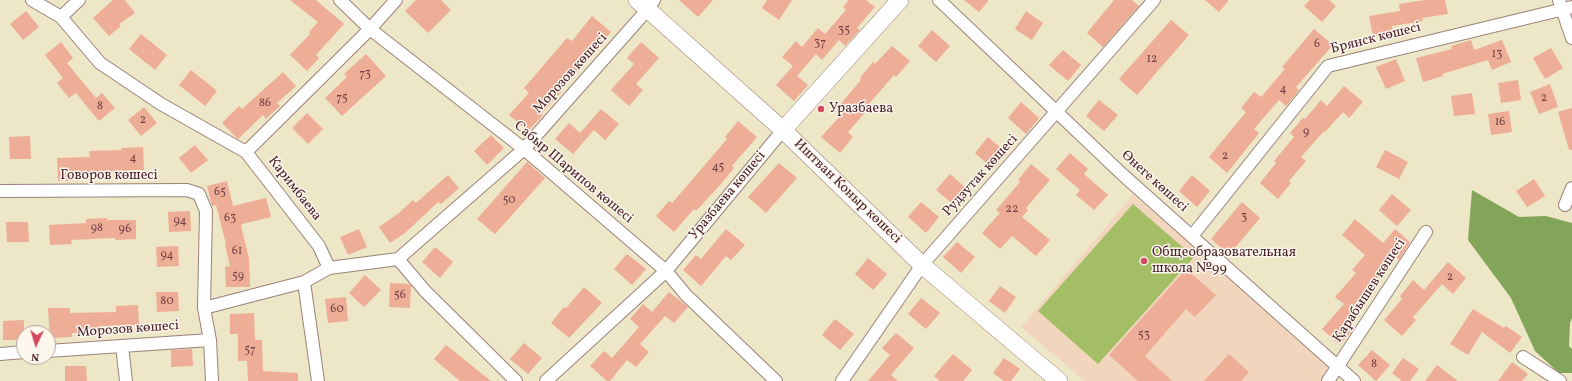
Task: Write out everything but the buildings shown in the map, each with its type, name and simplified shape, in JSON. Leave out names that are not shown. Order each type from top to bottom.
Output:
[{"type":"street","name":"Каримбаева","points":[[32,0],[61,17],[100,63],[161,104],[246,152],[319,246],[329,268]]},
{"type":"street","points":[[61,17],[79,0]]},
{"type":"street","name":"Сабыр Шарипов көшесі","points":[[340,0],[370,29],[524,149],[666,271],[686,295],[776,381]]},
{"type":"street","points":[[246,152],[370,29],[396,0]]},
{"type":"street","name":"Уразбаева көшесі","points":[[546,381],[666,271],[783,130],[900,0]]},
{"type":"street","name":"Өнеге көшесі","points":[[939,0],[1123,175],[1354,381]]},
{"type":"street","name":"Рудзутак көшесі","points":[[842,381],[922,265],[1057,113],[1154,0]]},
{"type":"street","name":"Иштван Коныр көшесі","points":[[647,3],[783,130],[922,265],[1059,381]]},
{"type":"street","name":"Морозов көшесі","points":[[398,259],[524,149],[647,3]]},
{"type":"street","points":[[1565,6],[1572,38]]},
{"type":"street","name":"Брянск көшесі","points":[[1192,236],[1328,66],[1565,6]]},
{"type":"street","points":[[1566,205],[1572,188]]},
{"type":"street","name":"Говоров көшесі","points":[[0,192],[187,190],[199,194],[206,211],[204,308]]},
{"type":"street","name":"Қарабышев көшесі","points":[[1328,381],[1426,232]]},
{"type":"street","points":[[212,381],[210,340],[204,308],[304,282],[329,268],[398,259],[426,291],[516,381]]},
{"type":"street","points":[[304,282],[318,381]]},
{"type":"street","name":"Морозов көшесі","points":[[56,350],[210,340]]},
{"type":"street","points":[[122,346],[126,381]]},
{"type":"street","points":[[0,354],[16,353]]},
{"type":"street","points":[[1523,357],[1560,381]]},
{"type":"shaded area","name":"Общеобразовательная школа №99","points":[[1133,195],[1334,365],[1320,381],[1085,381],[1021,327]]},
{"type":"green space","points":[[1472,190],[1519,217],[1546,216],[1572,223],[1572,318],[1570,323],[1569,346],[1572,349],[1572,373],[1559,373],[1535,351],[1511,298],[1468,240]]},
{"type":"green space","points":[[1133,204],[1194,257],[1098,364],[1038,311]]},
{"type":"place","name":"Уразбаева","points":[[821,109]]},
{"type":"place","name":"Общеобразовательная школа №99","points":[[1144,261]]}]
